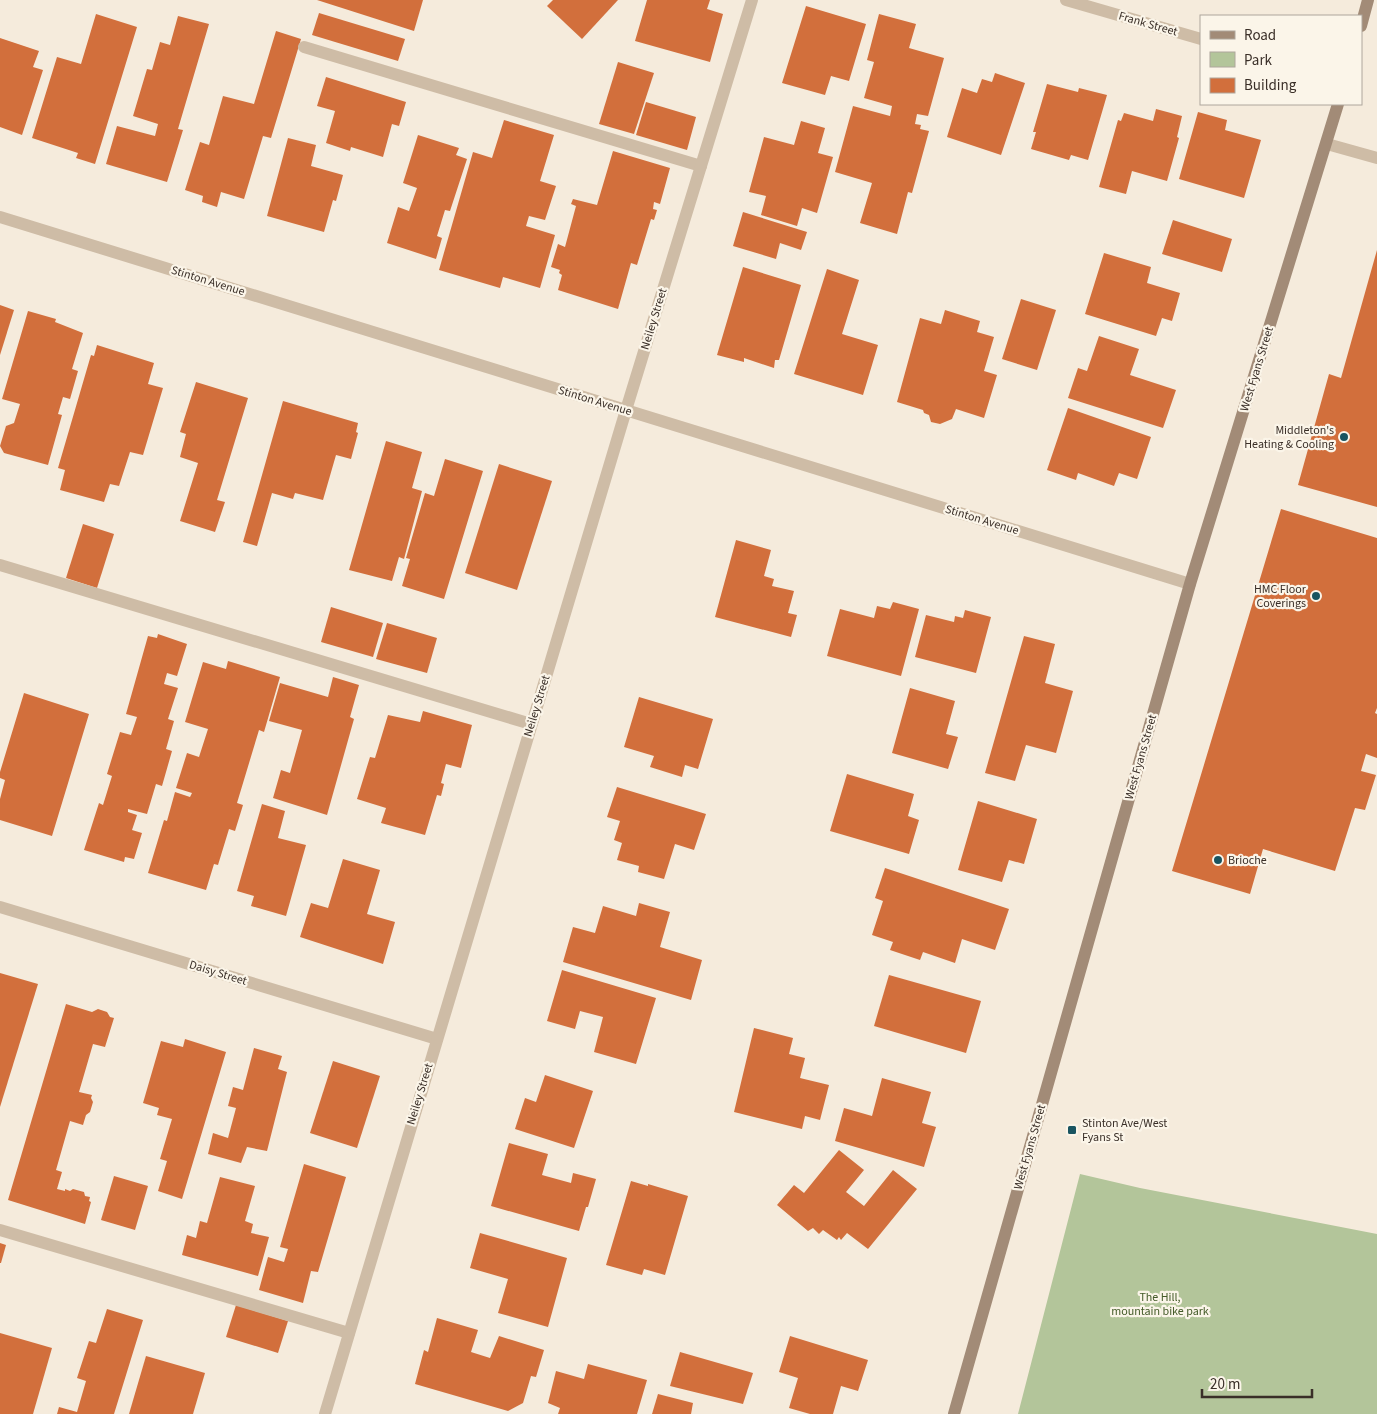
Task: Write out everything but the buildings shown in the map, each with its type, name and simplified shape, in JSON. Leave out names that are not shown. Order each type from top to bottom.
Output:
[{"type":"main road","points":[[1362,22],[1368,0]]},
{"type":"main road","name":"West Fyans Street","points":[[954,1414],[1190,584],[1338,105]]},
{"type":"street","name":"Neiley Street","points":[[325,1414],[531,724],[752,0]]},
{"type":"street","name":"Frank Street","points":[[1066,0],[1200,39]]},
{"type":"street","points":[[304,46],[701,166]]},
{"type":"street","points":[[1326,144],[1377,158]]},
{"type":"street","name":"Stinton Avenue","points":[[0,217],[1190,584]]},
{"type":"street","points":[[0,565],[531,724]]},
{"type":"street","name":"Daisy Street","points":[[0,907],[437,1039]]},
{"type":"street","points":[[0,1230],[349,1333]]},
{"type":"green space","name":"The Hill, mountain bike park","points":[[1080,1174],[1140,1188],[1377,1234],[1377,1414],[1018,1414]]},
{"type":"place","name":"Middleton's Heating & Cooling","points":[[1344,437]]},
{"type":"place","name":"HMC Floor Coverings","points":[[1316,596]]},
{"type":"place","name":"Brioche","points":[[1218,860]]},
{"type":"place","name":"Stinton Ave/West Fyans St","points":[[1072,1130]]}]
